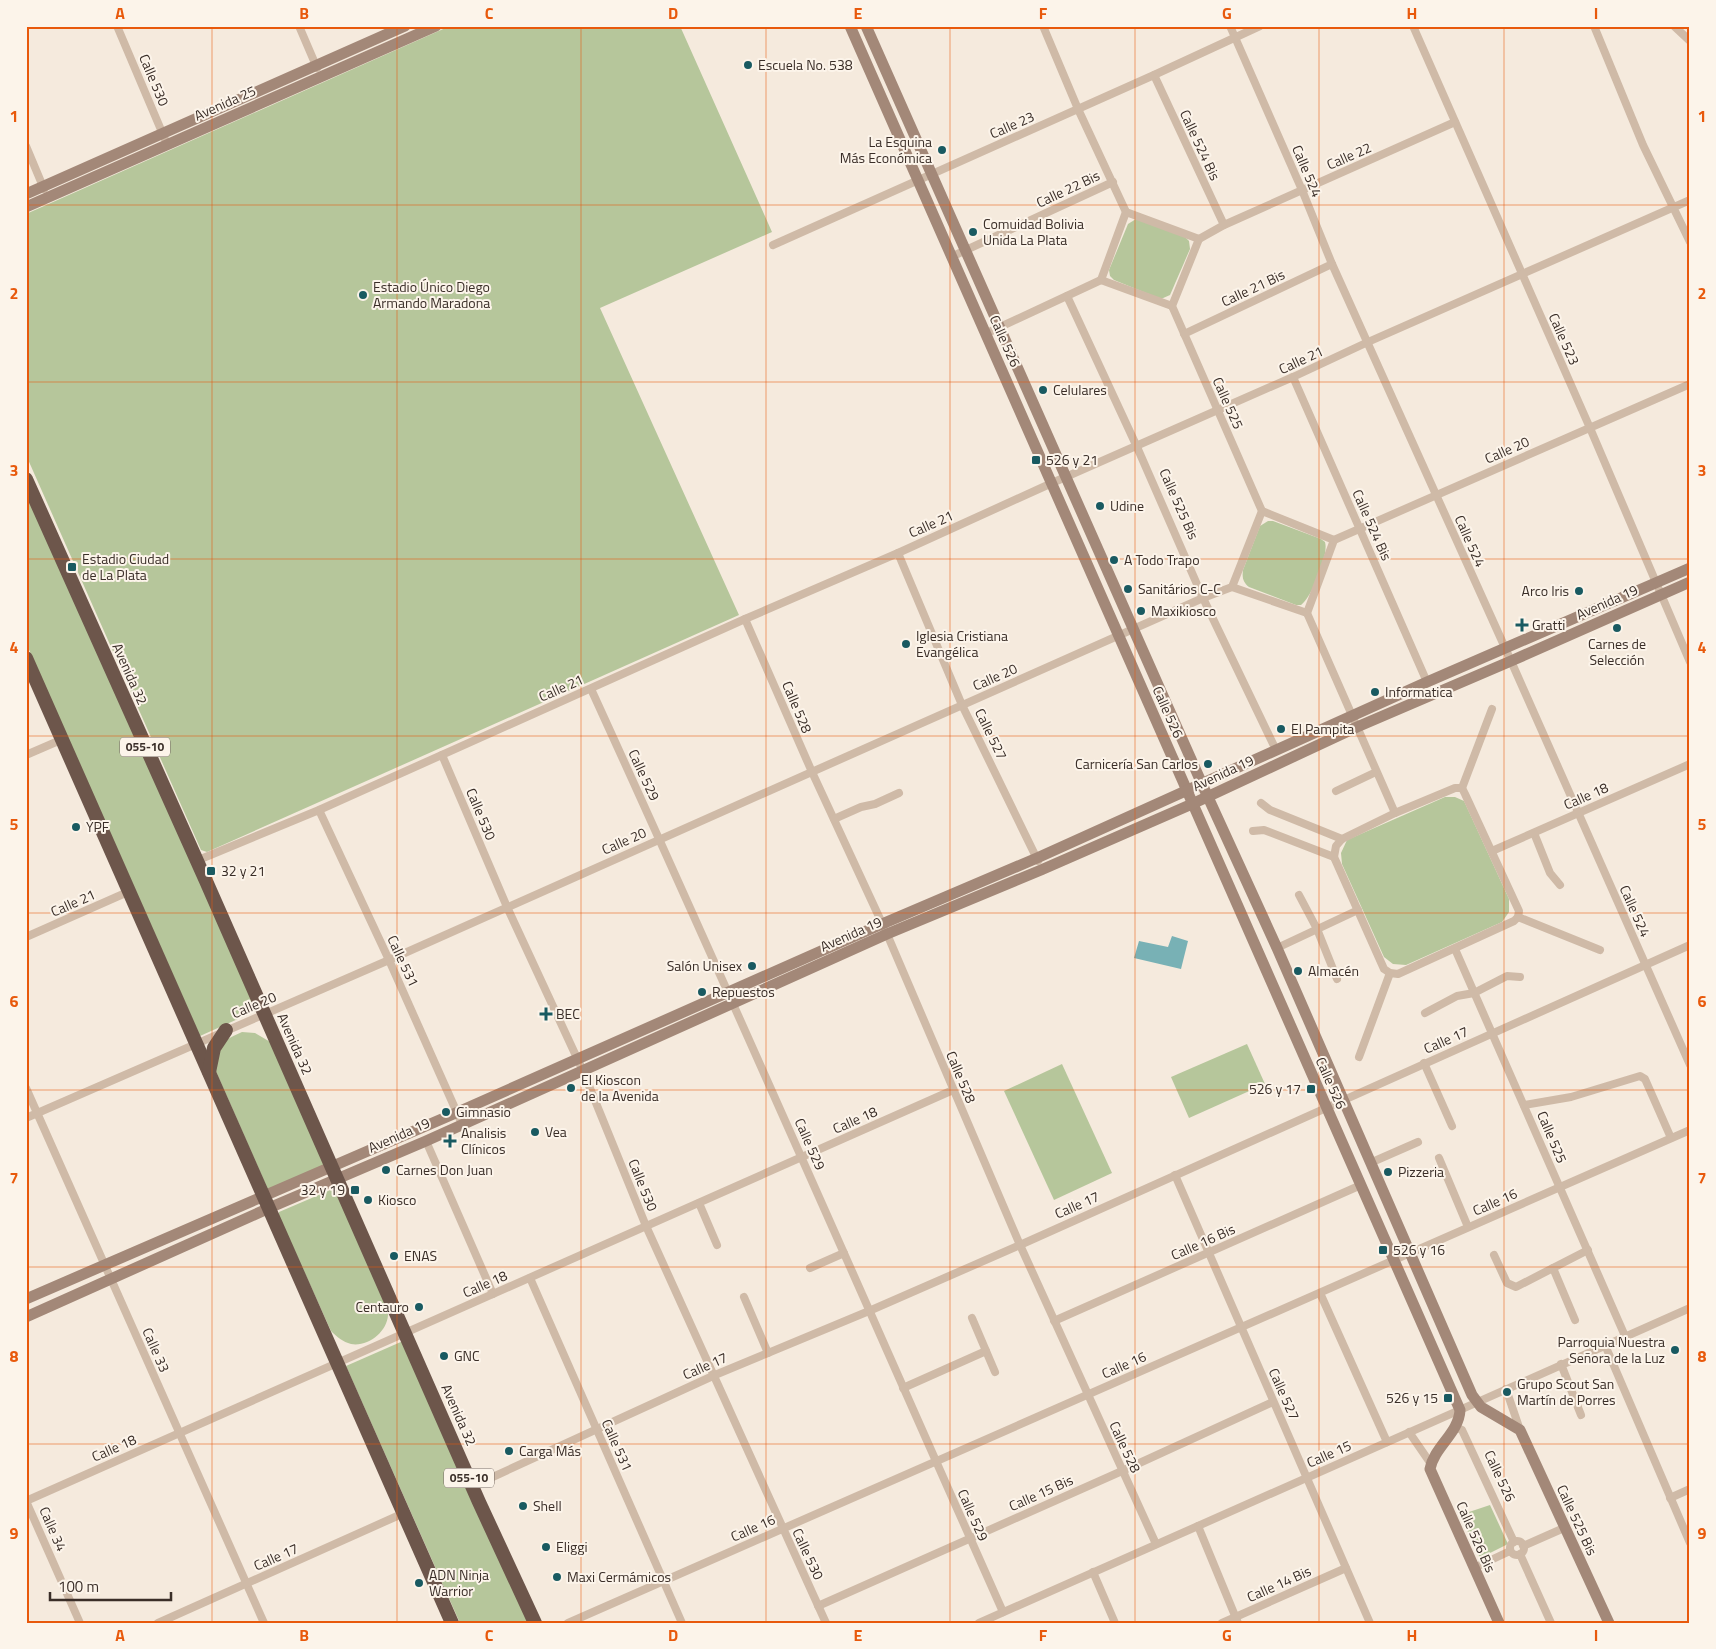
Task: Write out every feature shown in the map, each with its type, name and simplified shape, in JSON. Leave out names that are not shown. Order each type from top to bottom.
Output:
[{"type":"highway","name":"Avenida 32","points":[[26,479],[535,1623]]},
{"type":"highway","points":[[26,658],[452,1623]]},
{"type":"highway","points":[[209,1072],[214,1048],[226,1030]]},
{"type":"main road","name":"Avenida 25","points":[[26,207],[48,198],[316,65],[405,26]]},
{"type":"main road","name":"Avenida 25","points":[[26,194],[321,77],[436,26]]},
{"type":"main road","name":"Calle 526","points":[[866,26],[1207,797],[1277,948],[1472,1395],[1478,1402]]},
{"type":"main road","name":"Calle 526","points":[[852,27],[1118,637],[1460,1410]]},
{"type":"main road","name":"Avenida 19","points":[[334,1172],[426,1141],[733,1003],[885,929],[1186,790],[1427,682],[1690,568]]},
{"type":"main road","name":"Avenida 19","points":[[26,1317],[111,1279],[267,1202],[458,1112],[728,992],[885,929],[1041,870],[1192,804],[1357,727],[1690,582]]},
{"type":"main road","name":"Avenida 19","points":[[26,1299],[105,1264],[267,1202]]},
{"type":"main road","points":[[1478,1402],[1481,1407],[1520,1430]]},
{"type":"main road","points":[[1431,1464],[1436,1453],[1455,1427],[1460,1410]]},
{"type":"main road","name":"Calle 525 Bis","points":[[1520,1430],[1609,1623]]},
{"type":"main road","name":"Calle 526 Bis","points":[[1431,1464],[1431,1473],[1499,1623]]},
{"type":"street","name":"Calle 530","points":[[117,26],[165,139]]},
{"type":"street","points":[[299,26],[321,77]]},
{"type":"street","points":[[985,334],[1101,280],[1126,212],[1078,109],[1043,26]]},
{"type":"street","name":"Calle 524","points":[[1230,26],[1302,190],[1332,264],[1690,1065]]},
{"type":"street","name":"Calle 23","points":[[773,245],[1260,26]]},
{"type":"street","name":"Calle 523","points":[[1413,26],[1590,428],[1690,662]]},
{"type":"street","points":[[1594,26],[1644,145],[1690,242]]},
{"type":"street","points":[[1674,26],[1690,41]]},
{"type":"street","name":"Calle 524 Bis","points":[[1154,75],[1224,225]]},
{"type":"street","name":"Calle 22","points":[[1199,239],[1224,225],[1455,122]]},
{"type":"street","points":[[26,146],[48,198]]},
{"type":"street","name":"Calle 22 Bis","points":[[951,257],[1113,182]]},
{"type":"street","name":"Calle 21","points":[[196,861],[319,810],[745,619],[1293,378],[1522,273],[1690,200]]},
{"type":"street","points":[[1101,280],[1172,306],[1199,239],[1126,212]]},
{"type":"street","name":"Calle 21 Bis","points":[[1184,334],[1332,264]]},
{"type":"street","name":"Calle 525 Bis","points":[[1067,296],[1137,447],[1203,598],[1276,750]]},
{"type":"street","name":"Calle 525","points":[[1172,306],[1262,511]]},
{"type":"street","name":"Calle 524 Bis","points":[[1293,378],[1427,682]]},
{"type":"street","name":"Calle 20","points":[[1334,540],[1690,384]]},
{"type":"street","points":[[1307,613],[1232,587],[1262,511],[1334,540],[1307,613],[1395,813]]},
{"type":"street","name":"Calle 527","points":[[898,553],[962,705],[1037,858],[1041,870]]},
{"type":"street","name":"Calle 20","points":[[26,1118],[389,960],[1203,598],[1232,587]]},
{"type":"street","name":"Calle 528","points":[[745,619],[812,772],[885,929],[1020,1245],[1156,1544]]},
{"type":"street","name":"Calle 529","points":[[591,688],[802,1157],[1003,1612]]},
{"type":"street","points":[[1462,788],[1455,788],[1395,813],[1342,839],[1336,846],[1334,857],[1384,969],[1390,973],[1398,974],[1455,949],[1518,917],[1519,911],[1462,788],[1492,709]]},
{"type":"street","points":[[26,756],[63,739]]},
{"type":"street","name":"Calle 530","points":[[442,755],[507,907],[577,1059],[646,1226],[826,1623]]},
{"type":"street","name":"Calle 18","points":[[1492,851],[1690,764]]},
{"type":"street","points":[[1336,792],[1376,772]]},
{"type":"street","points":[[834,819],[861,806],[876,804],[899,793]]},
{"type":"street","points":[[1261,803],[1270,810],[1342,839]]},
{"type":"street","name":"Calle 531","points":[[319,810],[389,960],[462,1124]]},
{"type":"street","points":[[1252,831],[1264,830],[1334,857]]},
{"type":"street","points":[[1534,832],[1550,872],[1560,885]]},
{"type":"street","name":"Calle 21","points":[[26,937],[130,891]]},
{"type":"street","points":[[1299,895],[1317,929],[1337,979]]},
{"type":"street","points":[[1277,948],[1358,910]]},
{"type":"street","points":[[1518,917],[1600,950]]},
{"type":"street","name":"Calle 17","points":[[473,1486],[715,1375],[869,1311],[1020,1245],[1690,945]]},
{"type":"street","name":"Calle 525","points":[[1455,949],[1626,1336]]},
{"type":"street","points":[[1359,1057],[1390,973]]},
{"type":"street","points":[[1425,1014],[1457,996],[1474,993],[1508,976],[1520,978]]},
{"type":"street","points":[[1424,1063],[1452,1126]]},
{"type":"street","points":[[1524,1105],[1571,1097],[1640,1076],[1645,1079],[1671,1138]]},
{"type":"street","name":"Calle 33","points":[[26,1088],[264,1623]]},
{"type":"street","name":"Calle 18","points":[[26,1501],[953,1090]]},
{"type":"street","name":"Calle 16","points":[[568,1623],[1690,1130]]},
{"type":"street","points":[[426,1141],[493,1294]]},
{"type":"street","points":[[1370,1163],[1418,1142]]},
{"type":"street","points":[[1439,1158],[1468,1227]]},
{"type":"street","name":"Calle 527","points":[[1175,1175],[1370,1623]]},
{"type":"street","name":"Calle 16 Bis","points":[[1054,1321],[1361,1186]]},
{"type":"street","points":[[698,1203],[717,1245]]},
{"type":"street","points":[[1494,1255],[1507,1283],[1516,1287],[1588,1250]]},
{"type":"street","points":[[810,1268],[844,1253]]},
{"type":"street","points":[[1553,1268],[1575,1320]]},
{"type":"street","name":"Calle 531","points":[[530,1278],[682,1623]]},
{"type":"street","points":[[1320,1293],[1386,1442]]},
{"type":"street","points":[[744,1297],[768,1353]]},
{"type":"street","name":"Calle 15","points":[[979,1623],[1605,1344],[1690,1308]]},
{"type":"street","points":[[972,1318],[995,1372]]},
{"type":"street","points":[[1605,1344],[1690,1543]]},
{"type":"street","points":[[903,1388],[986,1350]]},
{"type":"street","points":[[1561,1364],[1581,1415]]},
{"type":"street","name":"Calle 525 Bis","points":[[1506,1389],[1520,1430]]},
{"type":"street","name":"Calle 15 Bis","points":[[818,1606],[1273,1402]]},
{"type":"street","name":"Calle 526","points":[[1455,1427],[1462,1430],[1514,1542]]},
{"type":"street","name":"Calle 526 Bis","points":[[1409,1432],[1431,1464]]},
{"type":"street","points":[[1670,1498],[1690,1489]]},
{"type":"street","name":"Calle 34","points":[[26,1501],[80,1623]]},
{"type":"street","name":"Calle 17","points":[[158,1623],[404,1514]]},
{"type":"street","points":[[1198,1526],[1237,1620]]},
{"type":"street","points":[[1523,1546],[1564,1528]]},
{"type":"street","points":[[1510,1551],[1510,1546],[1514,1542],[1520,1542],[1523,1546]]},
{"type":"street","points":[[1520,1554],[1523,1546]]},
{"type":"street","points":[[1474,1568],[1510,1551]]},
{"type":"street","points":[[1510,1551],[1513,1554],[1520,1554]]},
{"type":"street","points":[[1520,1554],[1551,1623]]},
{"type":"street","name":"Calle 14 Bis","points":[[1222,1623],[1237,1620],[1346,1568]]},
{"type":"street","points":[[1094,1572],[1116,1623]]},
{"type":"green space","points":[[450,26],[680,26],[772,232],[600,308],[739,615],[207,852],[201,850],[26,455],[26,214]]},
{"type":"green space","points":[[1136,219],[1184,236],[1189,241],[1190,249],[1170,295],[1161,299],[1114,280],[1110,276],[1109,270],[1128,224]]},
{"type":"green space","points":[[26,489],[258,1010],[200,1036],[26,643]]},
{"type":"green space","points":[[1268,521],[1273,521],[1325,542],[1326,548],[1319,575],[1310,594],[1301,605],[1296,605],[1249,587],[1243,580],[1243,570],[1260,526]]},
{"type":"green space","points":[[1445,797],[1455,797],[1464,801],[1509,899],[1509,912],[1502,922],[1406,965],[1393,964],[1384,957],[1342,864],[1341,853],[1347,840]]},
{"type":"green space","points":[[242,1032],[255,1033],[272,1043],[325,1165],[268,1190],[214,1067],[219,1049],[225,1041]]},
{"type":"green space","points":[[1247,1044],[1265,1084],[1189,1118],[1171,1077]]},
{"type":"green space","points":[[1062,1064],[1112,1173],[1054,1200],[1004,1091]]},
{"type":"green space","points":[[335,1188],[387,1303],[388,1315],[384,1327],[376,1337],[364,1343],[351,1344],[345,1342],[331,1331],[279,1216],[279,1212]]},
{"type":"green space","points":[[403,1341],[529,1623],[460,1623],[346,1366]]},
{"type":"green space","points":[[1490,1505],[1508,1544],[1480,1558],[1460,1515]]},
{"type":"water","points":[[1172,936],[1188,941],[1181,969],[1134,958],[1139,941],[1168,947]]},
{"type":"place","name":"Escuela No. 538","points":[[748,65]]},
{"type":"place","name":"La Esquina Más Económica","points":[[942,150]]},
{"type":"place","name":"Comuidad Bolivia Unida La Plata","points":[[973,232]]},
{"type":"place","name":"Estadio Único Diego Armando Maradona","points":[[363,295]]},
{"type":"place","name":"Celulares","points":[[1043,390]]},
{"type":"place","name":"526 y 21","points":[[1036,460]]},
{"type":"place","name":"Udine","points":[[1100,506]]},
{"type":"place","name":"A Todo Trapo","points":[[1114,560]]},
{"type":"place","name":"Estadio Ciudad de La Plata","points":[[72,567]]},
{"type":"place","name":"Sanitários C-C","points":[[1128,589]]},
{"type":"place","name":"Arco Iris","points":[[1579,591]]},
{"type":"place","name":"Maxikiosco","points":[[1141,611]]},
{"type":"place","name":"Gratti","points":[[1522,625]]},
{"type":"place","name":"Carnes de Selección","points":[[1617,628]]},
{"type":"place","name":"Iglesia Cristiana Evangélica","points":[[906,644]]},
{"type":"place","name":"Informatica","points":[[1375,692]]},
{"type":"place","name":"El Pampita","points":[[1281,729]]},
{"type":"place","name":"Carnicería San Carlos","points":[[1208,764]]},
{"type":"place","name":"YPF","points":[[76,827]]},
{"type":"place","name":"32 y 21","points":[[211,871]]},
{"type":"place","name":"Salón Unisex","points":[[752,966]]},
{"type":"place","name":"Almacén","points":[[1298,971]]},
{"type":"place","name":"Repuestos","points":[[702,992]]},
{"type":"place","name":"BEC","points":[[546,1014]]},
{"type":"place","name":"El Kioscon de la Avenida","points":[[571,1088]]},
{"type":"place","name":"526 y 17","points":[[1311,1089]]},
{"type":"place","name":"Gimnasio","points":[[446,1112]]},
{"type":"place","name":"Vea","points":[[535,1132]]},
{"type":"place","name":"Analisis Clínicos","points":[[450,1141]]},
{"type":"place","name":"Carnes Don Juan","points":[[386,1170]]},
{"type":"place","name":"Pizzeria","points":[[1388,1172]]},
{"type":"place","name":"32 y 19","points":[[355,1190]]},
{"type":"place","name":"Kiosco","points":[[368,1200]]},
{"type":"place","name":"526 y 16","points":[[1383,1250]]},
{"type":"place","name":"ENAS","points":[[394,1256]]},
{"type":"place","name":"Centauro","points":[[419,1307]]},
{"type":"place","name":"Parroquia Nuestra Señora de la Luz","points":[[1675,1350]]},
{"type":"place","name":"GNC","points":[[444,1356]]},
{"type":"place","name":"Grupo Scout San Martín de Porres","points":[[1507,1392]]},
{"type":"place","name":"526 y 15","points":[[1448,1398]]},
{"type":"place","name":"Carga Más","points":[[509,1451]]},
{"type":"place","name":"Shell","points":[[523,1506]]},
{"type":"place","name":"Eliggi","points":[[546,1547]]},
{"type":"place","name":"Maxi Cermámicos","points":[[557,1577]]},
{"type":"place","name":"ADN Ninja Warrior","points":[[419,1583]]}]
